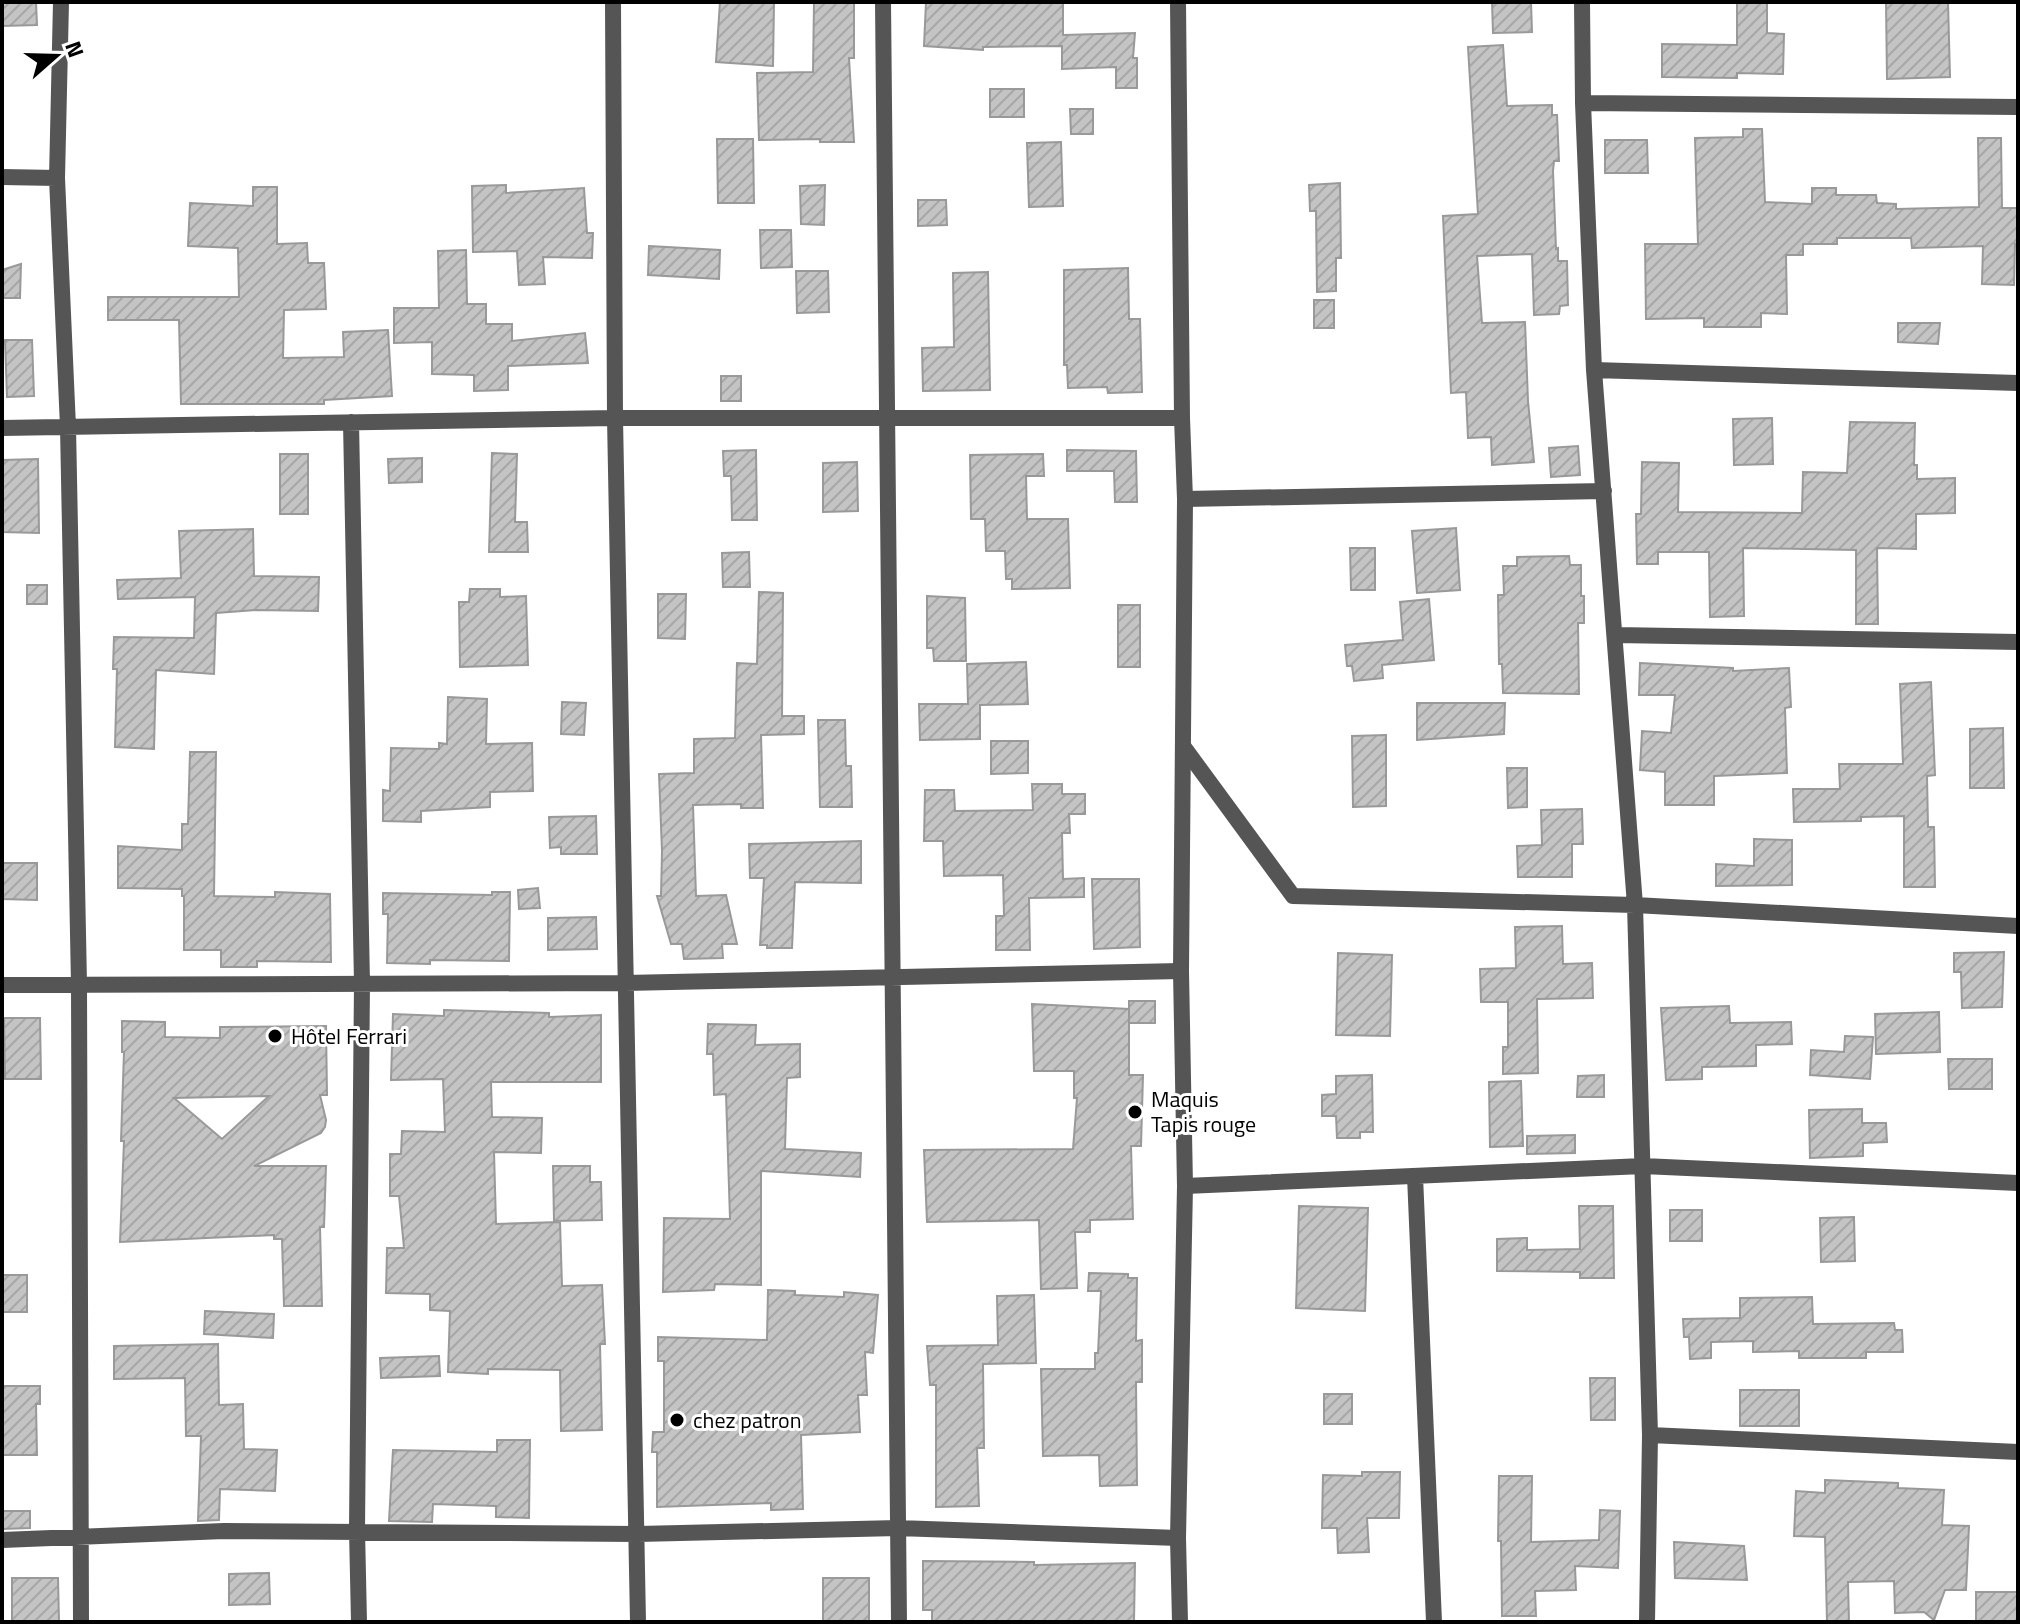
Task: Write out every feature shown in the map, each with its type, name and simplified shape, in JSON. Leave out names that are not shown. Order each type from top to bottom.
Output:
[{"type":"street","points":[[61,2],[57,178],[68,427],[79,984],[81,1622]]},
{"type":"street","points":[[613,2],[615,418],[638,1622]]},
{"type":"street","points":[[883,2],[899,1622]]},
{"type":"street","points":[[1178,2],[1185,499],[1181,971],[1185,1186],[1178,1538],[1180,1622]]},
{"type":"street","points":[[1582,2],[1594,370],[1635,905],[1650,1435],[1647,1622]]},
{"type":"street","points":[[1583,103],[2018,107]]},
{"type":"street","points":[[2,177],[57,178]]},
{"type":"street","points":[[1594,370],[2018,383]]},
{"type":"street","points":[[2,428],[615,418],[1182,418]]},
{"type":"street","points":[[351,422],[362,983],[357,1530],[359,1622]]},
{"type":"street","points":[[1185,499],[1604,491]]},
{"type":"street","points":[[1615,635],[2018,642]]},
{"type":"street","points":[[1183,746],[1293,896],[1635,905],[2018,926]]},
{"type":"street","points":[[2,985],[625,983],[1181,971]]},
{"type":"street","points":[[1185,1186],[1643,1166],[2018,1183]]},
{"type":"street","points":[[1415,1176],[1434,1622]]},
{"type":"street","points":[[1650,1435],[2018,1452]]},
{"type":"street","points":[[2,1540],[224,1531],[638,1534],[898,1528],[1178,1538]]},
{"type":"building","points":[[2,2],[36,2],[37,25],[2,26]]},
{"type":"building","points":[[720,2],[774,2],[773,66],[716,62]]},
{"type":"building","points":[[814,2],[854,2],[854,58],[849,58],[854,142],[759,140],[757,73],[813,72]]},
{"type":"building","points":[[926,2],[1063,2],[1063,35],[1135,33],[1133,58],[1137,58],[1137,88],[1116,88],[1116,67],[1062,69],[1062,46],[983,47],[983,50],[924,46]]},
{"type":"building","points":[[1492,2],[1531,2],[1532,32],[1493,33]]},
{"type":"building","points":[[1737,2],[1767,2],[1767,33],[1784,34],[1783,74],[1737,73],[1737,78],[1662,77],[1662,44],[1737,45]]},
{"type":"building","points":[[1886,2],[1948,2],[1950,77],[1887,79]]},
{"type":"building","points":[[1503,45],[1507,106],[1552,105],[1552,115],[1557,115],[1559,161],[1554,161],[1553,171],[1556,249],[1558,261],[1567,261],[1568,305],[1560,306],[1559,314],[1534,315],[1532,254],[1477,256],[1482,323],[1525,322],[1534,462],[1492,465],[1491,437],[1468,438],[1466,392],[1451,393],[1443,216],[1478,214],[1468,47]]},
{"type":"building","points":[[990,89],[1024,89],[1024,117],[990,117]]},
{"type":"building","points":[[1070,109],[1093,109],[1093,134],[1071,134]]},
{"type":"building","points":[[1743,129],[1762,129],[1765,202],[1812,204],[1812,188],[1836,188],[1836,195],[1876,195],[1877,203],[1896,204],[1896,209],[1979,207],[1978,138],[2001,138],[2002,208],[2018,208],[2014,285],[1982,284],[1983,246],[1912,248],[1911,238],[1837,238],[1837,244],[1803,244],[1803,255],[1786,255],[1787,314],[1761,313],[1761,327],[1704,327],[1704,318],[1646,319],[1645,244],[1698,244],[1695,138],[1743,137]]},
{"type":"building","points":[[717,139],[753,139],[754,203],[718,203]]},
{"type":"building","points":[[1605,140],[1647,140],[1648,173],[1605,173]]},
{"type":"building","points":[[1061,142],[1063,206],[1029,207],[1027,143]]},
{"type":"building","points":[[1340,183],[1341,258],[1336,258],[1336,291],[1317,292],[1316,211],[1310,211],[1309,185]]},
{"type":"building","points":[[506,185],[506,193],[584,188],[587,233],[593,233],[592,258],[543,257],[545,284],[519,285],[517,251],[473,252],[472,186]]},
{"type":"building","points":[[825,185],[824,225],[801,224],[800,186]]},
{"type":"building","points":[[253,187],[277,187],[277,244],[307,243],[308,263],[324,263],[326,309],[284,310],[283,358],[344,357],[343,332],[388,330],[392,396],[324,400],[324,404],[181,404],[179,320],[108,320],[108,297],[239,297],[238,248],[188,246],[190,203],[253,206]]},
{"type":"building","points":[[918,200],[946,200],[947,225],[918,226]]},
{"type":"building","points":[[760,230],[791,230],[792,267],[761,268]]},
{"type":"building","points":[[649,246],[720,250],[719,279],[648,275]]},
{"type":"building","points":[[466,250],[467,304],[486,304],[486,324],[512,324],[512,341],[585,333],[588,363],[508,366],[508,390],[474,391],[474,375],[432,374],[432,342],[394,343],[394,308],[439,308],[438,251]]},
{"type":"building","points":[[21,264],[20,298],[2,298],[2,270]]},
{"type":"building","points":[[1128,268],[1129,319],[1140,319],[1142,392],[1108,393],[1107,387],[1068,388],[1067,365],[1064,365],[1064,270]]},
{"type":"building","points":[[796,271],[828,271],[829,312],[797,313]]},
{"type":"building","points":[[988,272],[990,390],[923,391],[922,348],[954,347],[953,273]]},
{"type":"building","points":[[1314,300],[1334,300],[1334,328],[1314,328]]},
{"type":"building","points":[[1898,323],[1940,323],[1938,344],[1898,342]]},
{"type":"building","points":[[5,340],[32,340],[34,396],[7,397]]},
{"type":"building","points":[[721,376],[741,376],[741,401],[721,401]]},
{"type":"building","points":[[1772,418],[1773,464],[1734,465],[1733,419]]},
{"type":"building","points":[[1850,422],[1915,423],[1914,465],[1917,465],[1917,479],[1955,478],[1955,513],[1916,514],[1916,549],[1877,548],[1878,624],[1856,624],[1856,550],[1743,548],[1744,616],[1710,617],[1709,552],[1658,552],[1658,564],[1637,564],[1636,514],[1641,514],[1642,462],[1679,463],[1678,512],[1802,513],[1803,472],[1847,473]]},
{"type":"building","points":[[1578,446],[1580,475],[1551,477],[1549,448]]},
{"type":"building","points":[[756,450],[757,520],[732,520],[731,476],[724,476],[723,451]]},
{"type":"building","points":[[1067,450],[1136,451],[1137,502],[1115,502],[1114,471],[1067,471]]},
{"type":"building","points":[[492,453],[517,454],[515,522],[527,522],[528,552],[489,552]]},
{"type":"building","points":[[280,454],[308,454],[308,514],[280,514]]},
{"type":"building","points":[[1043,454],[1044,476],[1026,476],[1027,519],[1068,519],[1070,588],[1012,589],[1012,579],[1006,579],[1005,551],[986,551],[985,519],[971,519],[970,455]]},
{"type":"building","points":[[422,458],[422,482],[389,483],[388,459]]},
{"type":"building","points":[[38,459],[39,533],[2,532],[2,460]]},
{"type":"building","points":[[857,462],[858,511],[823,512],[823,463]]},
{"type":"building","points":[[1456,528],[1460,590],[1417,593],[1412,531]]},
{"type":"building","points":[[253,529],[254,576],[319,577],[318,611],[216,613],[214,674],[156,670],[154,749],[115,747],[117,669],[113,669],[114,637],[194,638],[195,597],[118,599],[117,580],[181,578],[179,531]]},
{"type":"building","points":[[1350,548],[1375,548],[1375,590],[1351,590]]},
{"type":"building","points":[[749,552],[750,587],[723,587],[722,553]]},
{"type":"building","points":[[1569,556],[1570,565],[1581,565],[1581,596],[1584,596],[1584,623],[1578,623],[1579,694],[1503,693],[1502,664],[1499,664],[1498,595],[1504,595],[1503,566],[1517,566],[1517,557]]},
{"type":"building","points":[[27,585],[47,585],[47,604],[27,604]]},
{"type":"building","points":[[470,589],[500,589],[500,597],[526,596],[528,665],[460,667],[459,602],[469,602]]},
{"type":"building","points":[[759,592],[783,593],[782,716],[804,716],[804,734],[761,735],[763,808],[741,808],[741,804],[693,805],[696,896],[726,895],[737,944],[722,944],[723,958],[684,959],[682,944],[671,944],[657,896],[661,896],[662,851],[659,774],[694,773],[694,739],[735,738],[737,663],[757,664]]},
{"type":"building","points":[[658,594],[686,594],[685,639],[658,638]]},
{"type":"building","points":[[927,596],[965,598],[966,661],[934,661],[933,648],[927,648]]},
{"type":"building","points":[[1429,599],[1434,660],[1382,665],[1383,678],[1354,681],[1352,666],[1347,666],[1345,645],[1403,640],[1400,602]]},
{"type":"building","points":[[1118,605],[1140,605],[1140,667],[1118,667]]},
{"type":"building","points":[[1026,662],[1028,704],[980,705],[980,739],[920,740],[919,704],[968,704],[967,664]]},
{"type":"building","points":[[1640,663],[1733,668],[1733,671],[1789,668],[1791,707],[1785,708],[1787,773],[1714,776],[1714,805],[1665,805],[1665,772],[1640,770],[1642,731],[1671,733],[1675,695],[1639,695]]},
{"type":"building","points":[[1931,682],[1935,775],[1927,776],[1928,827],[1934,827],[1935,887],[1904,887],[1904,816],[1861,817],[1861,821],[1794,822],[1793,789],[1840,789],[1839,764],[1903,764],[1900,684]]},
{"type":"building","points":[[448,697],[487,699],[486,744],[532,743],[533,791],[490,792],[490,807],[421,811],[421,822],[383,821],[383,790],[390,791],[391,748],[439,749],[439,743],[447,744]]},
{"type":"building","points":[[562,702],[586,703],[584,735],[561,734]]},
{"type":"building","points":[[1417,703],[1505,703],[1504,734],[1417,740]]},
{"type":"building","points":[[818,720],[845,720],[846,766],[851,766],[852,807],[820,807]]},
{"type":"building","points":[[2003,728],[2004,788],[1970,788],[1970,729]]},
{"type":"building","points":[[1386,735],[1386,806],[1353,807],[1352,736]]},
{"type":"building","points":[[991,741],[1028,741],[1028,773],[991,774]]},
{"type":"building","points":[[190,752],[216,752],[214,896],[275,897],[275,892],[330,894],[331,962],[257,961],[257,967],[221,967],[221,950],[184,950],[182,889],[118,888],[118,846],[182,850],[182,824],[188,824]]},
{"type":"building","points":[[1507,768],[1527,768],[1527,807],[1508,808]]},
{"type":"building","points":[[1032,784],[1062,784],[1062,794],[1085,794],[1085,814],[1069,814],[1070,833],[1062,833],[1063,879],[1084,878],[1084,897],[1029,898],[1030,950],[996,950],[996,916],[1004,916],[1003,875],[944,876],[943,841],[924,841],[925,790],[954,790],[955,811],[1033,810]]},
{"type":"building","points":[[1582,809],[1583,844],[1572,844],[1572,877],[1518,877],[1517,846],[1542,845],[1541,810]]},
{"type":"building","points":[[596,816],[597,854],[561,854],[561,847],[550,848],[549,817]]},
{"type":"building","points":[[1754,839],[1792,840],[1792,885],[1716,886],[1716,864],[1754,866]]},
{"type":"building","points":[[861,841],[861,883],[795,882],[792,948],[760,945],[764,878],[750,878],[749,844]]},
{"type":"building","points":[[2,863],[37,863],[37,900],[2,899]]},
{"type":"building","points":[[1092,879],[1139,879],[1140,947],[1094,949]]},
{"type":"building","points":[[538,888],[540,908],[519,909],[518,890]]},
{"type":"building","points":[[492,892],[510,892],[509,961],[387,963],[388,914],[383,914],[383,893],[492,895]]},
{"type":"building","points":[[596,917],[597,949],[548,950],[548,918]]},
{"type":"building","points":[[1562,926],[1563,964],[1592,963],[1593,998],[1537,999],[1538,1073],[1503,1074],[1503,1047],[1508,1047],[1508,1002],[1481,1002],[1480,969],[1516,968],[1515,927]]},
{"type":"building","points":[[2004,952],[2002,1007],[1962,1008],[1961,972],[1954,972],[1954,953]]},
{"type":"building","points":[[1338,953],[1392,955],[1390,1036],[1336,1035]]},
{"type":"building","points":[[1129,1001],[1155,1001],[1155,1023],[1129,1023]]},
{"type":"building","points":[[1032,1004],[1129,1009],[1129,1075],[1143,1075],[1141,1146],[1131,1146],[1133,1219],[1090,1220],[1090,1232],[1075,1232],[1077,1288],[1041,1289],[1039,1220],[927,1222],[924,1150],[1073,1149],[1077,1098],[1074,1098],[1074,1071],[1034,1071]]},
{"type":"building","points":[[1729,1006],[1730,1023],[1791,1022],[1792,1044],[1756,1045],[1756,1066],[1702,1067],[1702,1079],[1666,1080],[1661,1008]]},
{"type":"building","points":[[444,1010],[549,1013],[549,1017],[601,1015],[601,1082],[491,1082],[492,1117],[542,1118],[541,1153],[494,1152],[496,1224],[560,1222],[562,1286],[602,1285],[605,1344],[600,1344],[602,1430],[561,1431],[560,1370],[488,1369],[488,1374],[448,1372],[450,1311],[430,1310],[430,1294],[386,1293],[387,1248],[404,1248],[399,1196],[390,1196],[390,1154],[401,1154],[402,1131],[445,1132],[443,1079],[391,1080],[393,1014],[444,1016]]},
{"type":"building","points":[[1939,1012],[1940,1052],[1876,1054],[1875,1014]]},
{"type":"building","points":[[4,1018],[40,1018],[41,1079],[5,1079]]},
{"type":"building","points":[[122,1021],[165,1022],[165,1037],[220,1038],[220,1027],[326,1026],[327,1095],[320,1095],[325,1127],[321,1133],[254,1166],[326,1166],[324,1227],[320,1227],[322,1306],[284,1306],[282,1239],[274,1239],[274,1235],[120,1242],[124,1141],[121,1141]],"holes":[[[269,1096],[222,1139],[174,1098]]]},
{"type":"building","points":[[708,1024],[756,1025],[755,1045],[800,1044],[800,1077],[787,1078],[785,1149],[861,1153],[860,1177],[761,1171],[761,1285],[715,1284],[714,1290],[663,1292],[664,1218],[730,1219],[726,1094],[714,1095],[713,1054],[707,1054]]},
{"type":"building","points":[[1845,1036],[1873,1037],[1870,1079],[1810,1075],[1811,1050],[1844,1052]]},
{"type":"building","points":[[1948,1059],[1992,1059],[1992,1089],[1949,1089]]},
{"type":"building","points":[[1372,1075],[1373,1132],[1360,1132],[1360,1138],[1337,1138],[1336,1116],[1322,1116],[1322,1095],[1336,1094],[1336,1076]]},
{"type":"building","points":[[1604,1075],[1604,1097],[1577,1097],[1578,1076]]},
{"type":"building","points":[[1521,1081],[1523,1146],[1490,1147],[1489,1082]]},
{"type":"building","points":[[1862,1109],[1862,1123],[1886,1123],[1887,1142],[1863,1143],[1863,1156],[1810,1158],[1809,1110]]},
{"type":"building","points":[[1575,1135],[1575,1153],[1527,1154],[1527,1136]]},
{"type":"building","points":[[553,1166],[590,1166],[590,1182],[601,1182],[602,1220],[554,1221]]},
{"type":"building","points":[[1299,1206],[1368,1208],[1365,1311],[1296,1308]]},
{"type":"building","points":[[1579,1206],[1613,1206],[1614,1278],[1580,1278],[1580,1272],[1497,1271],[1497,1239],[1527,1238],[1527,1250],[1580,1249]]},
{"type":"building","points":[[1670,1210],[1702,1210],[1702,1241],[1670,1241]]},
{"type":"building","points":[[1854,1217],[1855,1261],[1821,1262],[1820,1218]]},
{"type":"building","points":[[1089,1273],[1128,1274],[1128,1278],[1137,1278],[1136,1341],[1142,1340],[1142,1382],[1136,1382],[1137,1485],[1100,1486],[1099,1455],[1043,1456],[1041,1369],[1095,1369],[1101,1291],[1088,1291]]},
{"type":"building","points":[[2,1275],[27,1275],[27,1312],[2,1312]]},
{"type":"building","points":[[768,1290],[795,1291],[795,1295],[844,1297],[844,1292],[878,1295],[873,1353],[865,1352],[867,1395],[858,1395],[860,1432],[801,1435],[803,1509],[771,1510],[771,1503],[657,1507],[657,1452],[652,1452],[653,1432],[664,1432],[664,1361],[658,1361],[658,1337],[767,1340]]},
{"type":"building","points":[[1034,1295],[1036,1363],[983,1364],[984,1448],[977,1448],[979,1506],[936,1507],[936,1385],[930,1385],[927,1346],[998,1345],[997,1296]]},
{"type":"building","points":[[1812,1297],[1813,1324],[1894,1323],[1895,1330],[1902,1330],[1903,1352],[1866,1352],[1866,1358],[1799,1358],[1799,1351],[1753,1352],[1753,1341],[1711,1342],[1711,1358],[1690,1359],[1689,1337],[1684,1337],[1683,1319],[1740,1318],[1740,1298]]},
{"type":"building","points":[[205,1311],[274,1314],[273,1338],[204,1334]]},
{"type":"building","points":[[218,1344],[219,1405],[243,1404],[244,1449],[277,1450],[275,1491],[220,1489],[219,1520],[198,1521],[201,1436],[186,1436],[185,1378],[114,1379],[114,1346]]},
{"type":"building","points":[[439,1356],[440,1376],[381,1378],[380,1358]]},
{"type":"building","points":[[1590,1378],[1615,1378],[1615,1420],[1591,1420]]},
{"type":"building","points":[[2,1386],[40,1386],[40,1404],[36,1404],[37,1455],[2,1455]]},
{"type":"building","points":[[1740,1390],[1799,1390],[1799,1426],[1740,1426]]},
{"type":"building","points":[[1324,1394],[1352,1394],[1352,1424],[1324,1424]]},
{"type":"building","points":[[497,1440],[530,1440],[529,1518],[496,1517],[496,1506],[433,1504],[432,1522],[389,1521],[393,1450],[497,1452]]},
{"type":"building","points":[[1362,1472],[1400,1472],[1399,1518],[1367,1518],[1369,1552],[1338,1553],[1337,1528],[1322,1528],[1323,1475],[1362,1476]]},
{"type":"building","points":[[1499,1476],[1532,1476],[1531,1542],[1599,1540],[1600,1510],[1620,1511],[1618,1568],[1575,1566],[1576,1590],[1535,1591],[1536,1616],[1502,1616]]},
{"type":"building","points":[[1825,1480],[1898,1483],[1898,1488],[1944,1490],[1942,1525],[1969,1526],[1966,1590],[1945,1590],[1934,1620],[1924,1612],[1895,1613],[1894,1581],[1848,1582],[1849,1622],[1827,1622],[1825,1537],[1794,1536],[1796,1491],[1825,1493]]},
{"type":"building","points":[[2,1511],[30,1511],[30,1528],[2,1529]]},
{"type":"building","points":[[1674,1542],[1744,1546],[1747,1580],[1675,1578]]},
{"type":"building","points":[[923,1561],[1034,1562],[1034,1565],[1135,1563],[1134,1622],[932,1622],[932,1610],[923,1610]]},
{"type":"building","points":[[269,1573],[270,1604],[229,1605],[229,1574]]},
{"type":"building","points":[[12,1578],[58,1578],[59,1622],[12,1622]]},
{"type":"building","points":[[823,1578],[869,1578],[869,1622],[823,1622]]},
{"type":"building","points":[[1976,1592],[2018,1592],[2018,1622],[1976,1622]]},
{"type":"place","name":"Hôtel Ferrari","points":[[275,1036]]},
{"type":"place","name":"Maquis Tapis rouge","points":[[1135,1112]]},
{"type":"place","name":"chez patron","points":[[677,1420]]}]
